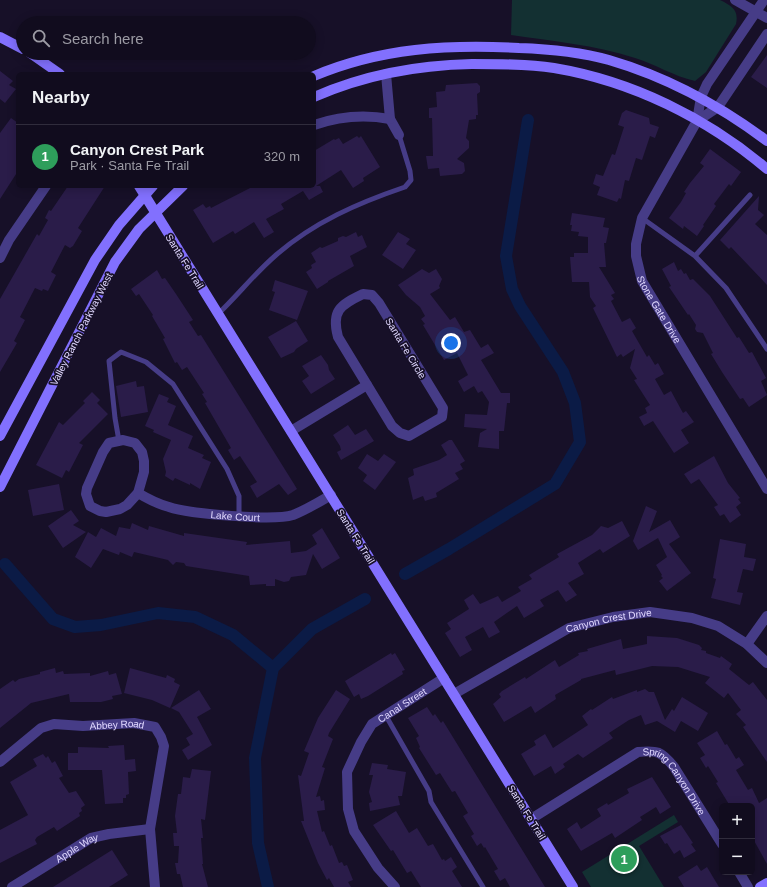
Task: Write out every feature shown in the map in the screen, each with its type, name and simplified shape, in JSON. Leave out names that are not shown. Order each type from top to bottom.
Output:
[{"type":"main road","points":[[0,37],[16,45]]},
{"type":"main road","points":[[316,75],[351,63],[408,50],[476,46],[558,50],[609,60],[666,81],[718,107],[767,141]]},
{"type":"main road","points":[[40,60],[57,72]]},
{"type":"main road","points":[[316,96],[354,82],[415,68],[446,65],[511,64],[554,68],[623,86],[669,105],[746,151],[767,169]]},
{"type":"main road","name":"Valley Ranch Parkway West","points":[[0,487],[115,262],[139,229],[181,188]]},
{"type":"main road","name":"Santa Fe Trail","points":[[141,190],[573,887]]},
{"type":"main road","name":"Valley Ranch Parkway West","points":[[0,436],[95,260],[141,190]]},
{"type":"main road","points":[[760,887],[767,883]]},
{"type":"street","points":[[735,0],[767,18]]},
{"type":"street","name":"Stone Gate Drive","points":[[764,0],[725,56],[700,97],[697,121],[642,218],[636,244],[636,256],[642,280],[767,489]]},
{"type":"street","name":"Stone Gate Drive","points":[[697,121],[718,107],[767,34]]},
{"type":"street","points":[[386,74],[390,119],[398,135]]},
{"type":"street","points":[[316,124],[358,115],[390,119]]},
{"type":"street","points":[[0,258],[9,240],[45,188]]},
{"type":"street","name":"Santa Fe Circle","points":[[363,294],[372,295],[379,303],[443,408],[442,417],[409,436],[400,433],[392,426],[367,385],[338,337],[334,322],[337,312],[352,299],[363,294]]},
{"type":"street","points":[[291,431],[367,385]]},
{"type":"street","points":[[123,440],[135,443],[144,456],[144,472],[138,493],[127,505],[120,509],[106,512],[100,511],[90,506],[87,500],[87,488],[103,452],[109,443],[119,441],[123,440]]},
{"type":"street","name":"Lake Court","points":[[138,493],[151,501],[170,508],[208,513],[284,517],[307,509],[331,495]]},
{"type":"street","name":"Canyon Crest Drive","points":[[454,694],[569,628],[613,617],[650,612],[692,618],[718,626],[747,644],[767,663]]},
{"type":"street","points":[[747,644],[767,616]]},
{"type":"street","name":"Canal Street","points":[[395,887],[378,868],[360,843],[354,831],[348,809],[347,772],[361,742],[372,724],[444,678]]},
{"type":"street","name":"Abbey Road","points":[[0,762],[41,728],[54,724],[84,726],[134,723],[155,727],[164,746],[150,829],[155,887]]},
{"type":"street","name":"Spring Canyon Drive","points":[[531,819],[638,752],[654,750],[665,756],[674,766],[719,839]]},
{"type":"street","name":"Apple Way","points":[[12,887],[91,838],[109,834],[150,829]]},
{"type":"street","points":[[741,875],[748,887]]},
{"type":"lane","points":[[218,314],[276,255],[307,231],[348,208],[405,187],[411,180],[410,171],[398,135]]},
{"type":"lane","points":[[695,256],[750,195]]},
{"type":"lane","points":[[642,218],[695,256],[726,288],[767,349]]},
{"type":"lane","points":[[119,441],[114,418],[109,361],[121,352],[146,362],[173,384],[227,469],[239,496],[239,515]]},
{"type":"lane","points":[[386,716],[429,791],[431,802],[483,887]]},
{"type":"green space","points":[[512,0],[720,0],[734,9],[737,19],[736,24],[706,72],[695,81],[642,61],[605,50],[511,35]]},
{"type":"green space","points":[[674,815],[678,822],[639,846],[664,887],[591,887],[582,872]]},
{"type":"building","points":[[767,55],[767,88],[751,77]]},
{"type":"building","points":[[0,71],[13,81],[9,85],[16,89],[5,103],[0,99]]},
{"type":"building","points":[[477,83],[480,86],[480,92],[477,94],[478,115],[476,115],[476,119],[469,120],[466,138],[469,141],[469,148],[457,159],[464,163],[465,171],[462,174],[440,176],[439,168],[428,169],[426,156],[433,156],[432,118],[429,118],[429,108],[437,107],[436,92],[445,91],[446,85]]},
{"type":"building","points":[[626,110],[649,118],[650,124],[659,127],[655,138],[650,136],[642,160],[636,158],[629,181],[625,180],[621,199],[619,198],[617,202],[597,195],[600,187],[593,184],[596,174],[603,176],[612,154],[615,155],[624,127],[618,125],[622,113]]},
{"type":"building","points":[[11,118],[16,122],[16,174],[0,199],[0,133]]},
{"type":"building","points":[[357,136],[359,138],[361,136],[380,167],[363,178],[364,181],[353,188],[341,170],[316,186],[316,150],[334,139],[339,138],[343,144]]},
{"type":"building","points":[[710,149],[741,172],[731,186],[729,184],[714,204],[716,206],[697,236],[684,226],[683,229],[669,218],[681,202],[686,193],[684,192],[690,183],[704,166],[700,163]]},
{"type":"building","points":[[316,186],[320,186],[323,192],[309,200],[303,191],[281,204],[284,209],[266,219],[274,232],[264,238],[254,222],[235,234],[233,231],[213,243],[193,210],[203,204],[206,208],[210,206],[211,208],[250,188],[316,188]]},
{"type":"building","points":[[67,188],[104,188],[78,228],[82,231],[73,246],[70,248],[65,245],[51,272],[56,275],[48,291],[43,289],[42,291],[35,288],[20,317],[25,320],[14,341],[17,343],[0,372],[0,299],[37,234],[39,236],[48,220],[45,218],[49,210],[51,211]]},
{"type":"building","points":[[759,196],[758,210],[764,215],[755,224],[767,235],[767,285],[731,247],[729,249],[720,240]]},
{"type":"building","points":[[572,213],[605,218],[603,227],[609,228],[606,243],[604,243],[606,267],[599,267],[615,293],[611,295],[614,299],[611,301],[622,322],[630,318],[636,328],[632,331],[647,357],[649,355],[655,365],[658,363],[664,374],[655,379],[664,395],[671,391],[683,413],[686,411],[694,422],[681,430],[689,443],[674,453],[653,421],[644,426],[639,417],[647,413],[645,408],[650,405],[634,380],[637,379],[630,368],[635,349],[623,357],[621,354],[617,357],[593,308],[596,306],[590,297],[589,282],[572,282],[570,257],[574,257],[574,253],[588,253],[588,237],[578,236],[579,232],[571,231],[572,225],[570,225]]},
{"type":"building","points":[[356,232],[358,237],[362,235],[367,247],[350,256],[354,266],[317,289],[306,272],[312,268],[311,265],[316,262],[311,253],[320,247],[322,248],[338,241],[338,238],[343,236],[346,237]]},
{"type":"building","points":[[398,232],[410,239],[406,244],[416,250],[403,269],[382,255]]},
{"type":"building","points":[[674,262],[678,271],[681,269],[684,274],[686,273],[690,280],[693,279],[710,296],[737,338],[739,337],[749,353],[752,352],[766,378],[761,381],[767,395],[749,407],[743,398],[740,399],[722,372],[711,354],[713,353],[703,333],[697,332],[695,329],[696,325],[669,287],[671,286],[662,269]]},
{"type":"building","points":[[422,269],[429,273],[436,269],[442,279],[439,286],[440,288],[430,294],[450,320],[455,317],[464,332],[470,330],[481,348],[488,344],[494,353],[481,360],[501,393],[510,393],[510,403],[507,403],[504,431],[499,431],[499,449],[478,447],[480,433],[487,429],[464,427],[465,414],[487,415],[489,402],[482,391],[478,393],[474,386],[464,392],[458,381],[468,375],[457,353],[444,360],[423,325],[425,324],[421,319],[425,316],[420,307],[406,295],[398,285]]},
{"type":"building","points":[[157,270],[162,279],[165,278],[193,320],[189,322],[198,336],[201,335],[297,489],[288,495],[279,484],[257,498],[250,486],[257,482],[240,456],[234,460],[228,450],[231,448],[205,403],[207,402],[202,394],[204,393],[187,367],[182,370],[177,362],[175,363],[163,339],[165,338],[152,316],[153,315],[139,294],[136,296],[131,289]]},
{"type":"building","points":[[275,280],[308,291],[297,320],[269,310],[275,292],[272,291]]},
{"type":"building","points":[[296,321],[308,341],[294,352],[281,358],[268,337]]},
{"type":"building","points":[[321,355],[335,379],[311,394],[302,381],[309,376],[302,366]]},
{"type":"building","points":[[136,381],[137,387],[144,386],[148,412],[121,417],[116,386]]},
{"type":"building","points":[[92,392],[100,400],[97,403],[108,414],[79,443],[83,445],[69,472],[66,470],[62,478],[36,465],[59,422],[63,425],[85,403],[83,401]]},
{"type":"building","points":[[159,394],[169,398],[167,402],[176,406],[168,425],[193,436],[188,448],[204,455],[202,458],[211,462],[200,489],[190,483],[190,485],[175,478],[173,481],[165,476],[166,472],[163,459],[171,440],[153,432],[154,430],[145,426]]},
{"type":"building","points":[[348,425],[355,435],[366,429],[374,441],[341,460],[337,452],[341,450],[340,446],[333,435]]},
{"type":"building","points":[[449,440],[452,440],[465,461],[460,464],[463,469],[455,473],[459,479],[436,493],[437,497],[425,501],[423,496],[413,500],[408,478],[414,475],[413,469],[439,460],[447,455],[441,445]]},
{"type":"building","points":[[367,454],[378,461],[384,454],[396,462],[375,490],[363,481],[367,475],[358,468]]},
{"type":"building","points":[[714,456],[728,483],[740,498],[738,499],[741,503],[736,507],[741,515],[730,523],[724,514],[720,516],[714,507],[718,505],[699,479],[691,484],[684,474]]},
{"type":"building","points":[[59,484],[64,510],[33,516],[28,490]]},
{"type":"building","points":[[646,506],[657,511],[649,532],[670,520],[680,537],[669,544],[691,573],[667,591],[659,581],[663,578],[656,565],[667,557],[658,538],[638,550],[633,541]]},
{"type":"building","points":[[71,510],[79,521],[73,525],[86,532],[63,548],[48,526]]},
{"type":"building","points":[[622,521],[630,536],[603,553],[600,549],[578,563],[584,574],[568,583],[577,595],[566,602],[558,590],[540,600],[544,606],[524,618],[517,606],[494,622],[500,632],[489,638],[483,627],[465,637],[472,650],[460,657],[445,633],[451,629],[447,623],[469,609],[464,600],[473,594],[480,604],[498,596],[502,602],[521,591],[518,587],[532,579],[529,575],[559,557],[557,554],[592,535],[601,526],[608,528]]},
{"type":"building","points":[[132,523],[148,530],[149,526],[184,536],[184,533],[247,542],[246,545],[290,541],[291,553],[306,551],[317,544],[312,535],[322,528],[340,558],[322,569],[313,554],[306,575],[291,577],[289,581],[284,582],[275,579],[275,586],[266,586],[266,584],[250,585],[249,576],[186,566],[184,563],[176,562],[173,565],[168,560],[134,552],[132,557],[120,552],[119,555],[103,549],[91,568],[75,557],[88,532],[96,537],[101,528],[116,536],[119,527],[130,529]]},
{"type":"building","points":[[720,539],[746,544],[744,557],[756,559],[753,571],[743,569],[737,592],[743,593],[740,605],[711,598],[716,579],[713,578]]},
{"type":"building","points":[[647,636],[677,638],[699,645],[702,648],[701,650],[706,651],[706,653],[720,658],[721,656],[732,664],[729,669],[749,685],[753,682],[767,700],[767,762],[743,727],[746,725],[736,714],[741,710],[728,693],[724,698],[705,683],[710,677],[678,667],[652,666],[616,675],[615,670],[581,679],[555,695],[556,699],[535,713],[531,706],[504,722],[493,704],[501,697],[499,694],[502,691],[525,677],[526,679],[555,660],[559,667],[579,655],[578,653],[588,651],[587,649],[621,639],[623,649],[647,644]]},
{"type":"building","points":[[391,653],[392,655],[395,653],[405,670],[402,671],[403,674],[368,696],[361,699],[359,694],[354,697],[345,681]]},
{"type":"building","points":[[55,668],[56,673],[63,671],[64,674],[90,673],[90,676],[108,671],[109,675],[116,673],[122,694],[112,696],[113,699],[101,702],[70,702],[69,694],[31,703],[0,728],[0,689],[13,680],[15,682],[19,679],[40,674],[40,672]]},
{"type":"building","points":[[130,668],[166,678],[167,675],[175,679],[174,682],[180,685],[170,708],[152,700],[124,693]]},
{"type":"building","points":[[645,689],[649,692],[654,692],[665,720],[672,709],[674,711],[682,697],[708,713],[698,731],[681,721],[675,732],[657,721],[645,725],[641,715],[629,720],[609,733],[613,738],[583,758],[578,754],[563,764],[565,767],[555,774],[551,766],[534,776],[521,754],[536,745],[534,741],[545,734],[553,748],[588,725],[582,716],[591,709],[592,710],[612,697],[613,699],[637,690],[637,692]]},
{"type":"building","points":[[199,690],[211,709],[197,717],[212,745],[188,760],[182,750],[190,745],[186,738],[193,734],[179,712],[171,708]]},
{"type":"building","points":[[336,690],[350,699],[328,736],[333,739],[322,767],[325,768],[316,797],[320,796],[321,801],[324,800],[325,810],[317,811],[322,832],[324,831],[330,846],[332,845],[339,863],[342,862],[344,866],[347,865],[353,880],[348,882],[351,887],[334,887],[329,878],[327,880],[318,863],[301,821],[304,821],[298,775],[301,776],[309,753],[304,751],[318,718]]},
{"type":"building","points":[[427,707],[433,716],[435,714],[441,723],[443,721],[545,887],[510,887],[505,878],[500,881],[494,871],[498,869],[485,847],[484,848],[481,843],[477,846],[471,836],[474,834],[463,816],[468,813],[455,791],[452,792],[440,773],[436,775],[419,748],[420,747],[416,738],[419,736],[408,718]]},
{"type":"building","points":[[717,731],[725,745],[727,744],[736,759],[739,757],[744,765],[736,770],[748,790],[752,788],[759,803],[767,798],[767,864],[755,842],[755,803],[728,803],[708,766],[706,768],[700,758],[705,755],[697,743]]},
{"type":"building","points":[[124,745],[125,760],[135,759],[136,771],[128,772],[129,794],[126,795],[126,798],[123,798],[123,803],[105,804],[102,770],[68,770],[68,753],[78,753],[78,747],[109,748],[108,746]]},
{"type":"building","points":[[43,754],[46,758],[48,756],[52,763],[55,761],[63,776],[59,778],[69,793],[76,791],[85,805],[81,808],[82,811],[79,813],[80,816],[57,831],[54,827],[37,837],[35,840],[37,844],[0,863],[0,830],[28,815],[10,782],[37,766],[33,759]]},
{"type":"building","points":[[372,763],[388,765],[387,769],[406,772],[402,796],[398,796],[400,805],[370,811],[369,803],[372,802],[369,792],[373,775],[369,775]]},
{"type":"building","points":[[192,769],[211,771],[205,820],[201,819],[203,838],[201,838],[202,864],[208,887],[183,887],[180,874],[177,874],[175,863],[178,863],[179,846],[174,846],[173,833],[177,833],[175,816],[178,794],[181,794],[183,777],[190,778]]},
{"type":"building","points":[[652,777],[671,807],[660,814],[656,807],[640,817],[642,820],[615,838],[612,833],[581,851],[567,829],[577,822],[581,829],[601,816],[597,809],[607,803],[608,805],[629,793],[627,789]]},
{"type":"building","points":[[396,811],[409,833],[417,828],[428,846],[433,844],[442,860],[444,859],[445,861],[451,857],[457,867],[452,871],[462,887],[421,887],[411,871],[407,873],[393,850],[391,851],[373,825]]},
{"type":"building","points":[[681,825],[693,843],[691,844],[696,851],[684,858],[680,850],[674,854],[667,843],[665,844],[660,836]]},
{"type":"building","points":[[112,850],[128,875],[109,887],[53,887]]},
{"type":"building","points":[[697,865],[701,871],[707,867],[719,887],[684,887],[678,877]]},
{"type":"waterway","points":[[405,574],[449,549],[555,484],[580,442],[575,403],[563,372],[520,306],[512,289],[506,256],[528,120]]},
{"type":"waterway","points":[[5,564],[53,619],[75,627],[101,625],[158,613],[195,617],[233,635],[273,668]]},
{"type":"waterway","points":[[268,887],[258,843],[255,758],[273,668],[312,629],[365,599]]},
{"type":"place","name":"Canyon Crest Park","points":[[624,859]]}]
